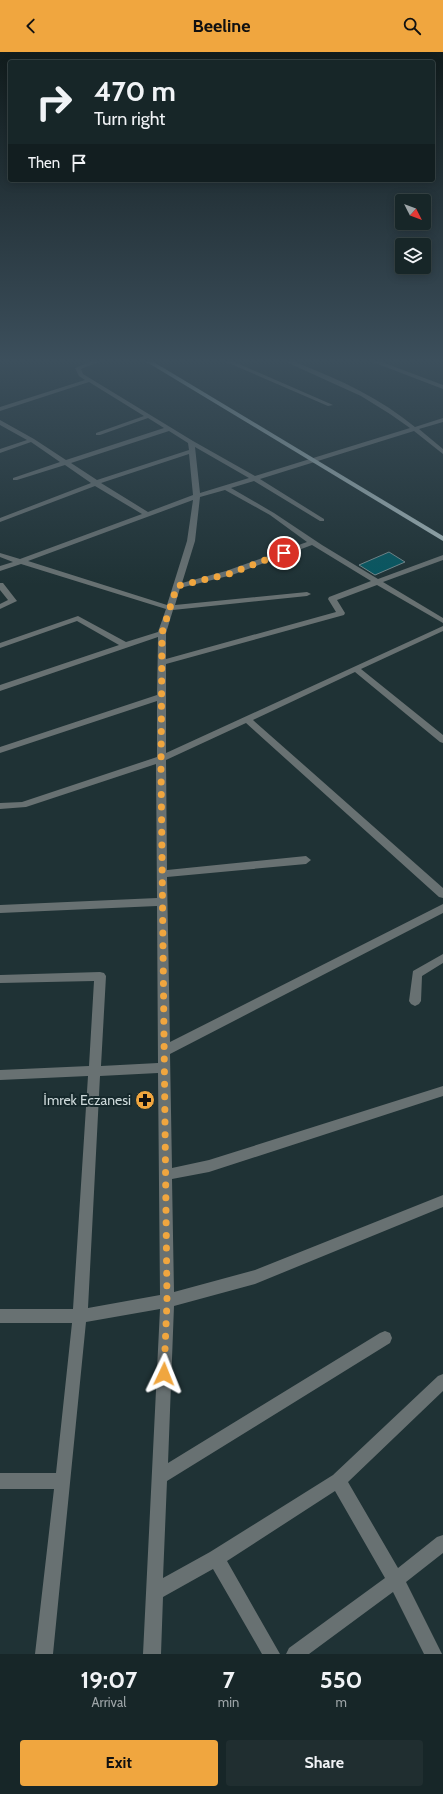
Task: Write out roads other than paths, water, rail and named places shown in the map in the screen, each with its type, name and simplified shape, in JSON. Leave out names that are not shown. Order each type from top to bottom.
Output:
[{"type":"main road","points":[[273,436],[443,539]]},
{"type":"street","points":[[24,436],[96,483],[147,514]]},
{"type":"street","points":[[15,479],[145,436]]},
{"type":"street","points":[[178,436],[191,447],[254,478],[322,520]]},
{"type":"street","points":[[0,568],[197,496],[393,436]]},
{"type":"street","points":[[423,436],[443,452]]},
{"type":"street","points":[[0,452],[32,440]]},
{"type":"street","points":[[0,520],[191,447]]},
{"type":"street","points":[[152,1654],[167,1301],[162,902],[162,633],[191,541],[197,496],[191,447]]},
{"type":"street","points":[[225,487],[272,514],[312,542],[376,582],[443,621]]},
{"type":"street","points":[[177,586],[229,574],[312,542]]},
{"type":"street","points":[[0,555],[17,562],[170,608],[307,594]]},
{"type":"street","points":[[162,663],[341,613],[332,599],[443,556]]},
{"type":"street","points":[[0,585],[13,601],[0,607]]},
{"type":"street","points":[[0,646],[78,618],[125,645]]},
{"type":"street","points":[[0,806],[23,805],[161,759],[443,628]]},
{"type":"street","points":[[0,688],[162,633]]},
{"type":"street","points":[[356,669],[443,740]]},
{"type":"street","points":[[0,750],[161,697]]},
{"type":"street","points":[[247,719],[443,894]]},
{"type":"street","points":[[162,874],[306,860]]},
{"type":"street","points":[[0,909],[162,902]]},
{"type":"street","points":[[164,1051],[443,908]]},
{"type":"street","points":[[415,1001],[417,974],[443,958]]},
{"type":"street","points":[[0,979],[100,976],[93,1071],[80,1316],[44,1654]]},
{"type":"street","points":[[0,1075],[164,1068]]},
{"type":"street","points":[[165,1175],[209,1166],[443,1091]]},
{"type":"street","points":[[0,1316],[80,1316],[167,1301],[255,1277],[443,1201]]},
{"type":"street","points":[[160,1477],[385,1338]]},
{"type":"street","points":[[154,1592],[216,1558],[338,1480],[443,1381]]},
{"type":"street","points":[[338,1480],[396,1580],[433,1654]]},
{"type":"street","points":[[0,1481],[63,1481]]},
{"type":"street","points":[[294,1654],[396,1580],[443,1543]]},
{"type":"street","points":[[216,1558],[271,1654]]},
{"type":"place","name":"İmrek Eczanesi","points":[[145,1100]]}]
